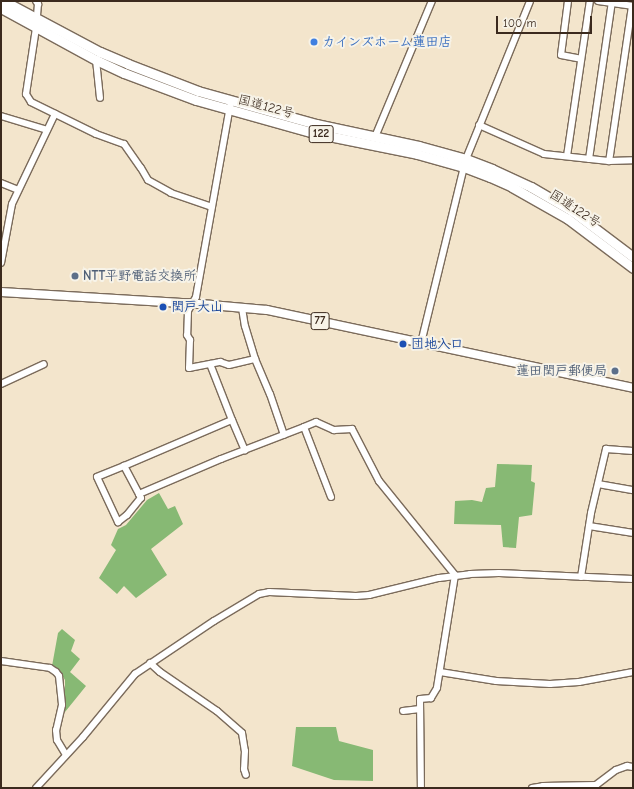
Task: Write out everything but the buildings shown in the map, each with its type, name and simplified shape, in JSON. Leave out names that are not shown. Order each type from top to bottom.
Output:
[{"type":"highway","name":"国道122号","points":[[4,1],[36,23],[96,60],[163,88],[230,106],[314,133],[465,163],[546,205],[588,233],[633,268]]},
{"type":"highway","name":"国道122号","points":[[1,8],[128,64],[192,89],[230,106],[419,146],[515,180],[551,198],[593,225],[633,257]]},
{"type":"main road","name":"77","points":[[1,292],[267,310],[633,388]]},
{"type":"street","points":[[36,1],[38,4],[36,23],[26,94],[31,102],[96,134],[124,144],[148,180],[171,193],[212,207]]},
{"type":"street","points":[[376,137],[432,1]]},
{"type":"street","points":[[421,343],[465,163],[530,1]]},
{"type":"street","points":[[568,1],[561,55],[581,59]]},
{"type":"street","points":[[566,156],[590,1]]},
{"type":"street","points":[[598,1],[632,6],[609,161]]},
{"type":"street","points":[[589,159],[612,2]]},
{"type":"street","points":[[96,60],[100,98]]},
{"type":"street","points":[[230,106],[196,297],[188,311],[187,335],[190,340],[189,368],[220,362],[229,365],[255,359]]},
{"type":"street","points":[[1,263],[12,204],[55,114]]},
{"type":"street","points":[[1,116],[47,130]]},
{"type":"street","points":[[479,125],[544,154],[609,161],[633,160]]},
{"type":"street","points":[[1,183],[18,190]]},
{"type":"street","points":[[242,308],[245,326],[255,359],[270,394],[284,435]]},
{"type":"street","points":[[1,384],[44,364]]},
{"type":"street","points":[[210,364],[245,450]]},
{"type":"street","points":[[124,466],[141,498],[127,515],[118,522],[97,477],[232,420]]},
{"type":"street","points":[[139,494],[316,422],[334,430],[352,429],[379,482],[455,575],[437,688],[431,698],[420,699],[421,788]]},
{"type":"street","points":[[304,427],[331,497]]},
{"type":"street","points":[[581,577],[589,526],[606,449],[633,451]]},
{"type":"street","points":[[598,484],[633,490]]},
{"type":"street","points":[[589,526],[633,533]]},
{"type":"street","points":[[36,788],[135,674],[214,621],[258,594],[269,592],[356,596],[455,575],[499,573],[633,579]]},
{"type":"street","points":[[1,661],[50,668],[59,676],[62,704],[56,730],[57,740],[66,755]]},
{"type":"street","points":[[150,663],[160,672],[217,711],[242,733],[245,751],[244,769],[246,775]]},
{"type":"street","points":[[440,672],[496,681],[550,684],[578,682],[633,672]]},
{"type":"street","points":[[404,711],[420,709]]},
{"type":"street","points":[[532,788],[543,786],[596,785],[616,770],[627,766],[633,767]]},
{"type":"green space","points":[[497,464],[532,465],[531,481],[535,483],[532,515],[519,517],[516,548],[503,547],[501,525],[454,524],[455,501],[472,500],[482,502],[486,488],[495,487]]},
{"type":"green space","points":[[159,493],[168,509],[175,506],[183,524],[151,549],[167,575],[136,598],[124,586],[117,594],[99,578],[116,550],[111,545],[118,529],[126,525],[147,500]]},
{"type":"green space","points":[[62,629],[75,640],[71,651],[80,659],[70,672],[86,686],[65,712],[65,680],[59,670],[52,666],[58,633]]},
{"type":"green space","points":[[296,727],[336,727],[339,741],[373,750],[373,781],[334,780],[292,766]]},
{"type":"place","name":"カインズホーム蓮田店","points":[[314,42]]},
{"type":"place","name":"NTT平野電話交換所","points":[[75,276]]},
{"type":"place","name":"閏戸大山","points":[[163,307]]},
{"type":"place","name":"団地入口","points":[[403,344]]},
{"type":"place","name":"蓮田閏戸郵便局","points":[[615,371]]}]
